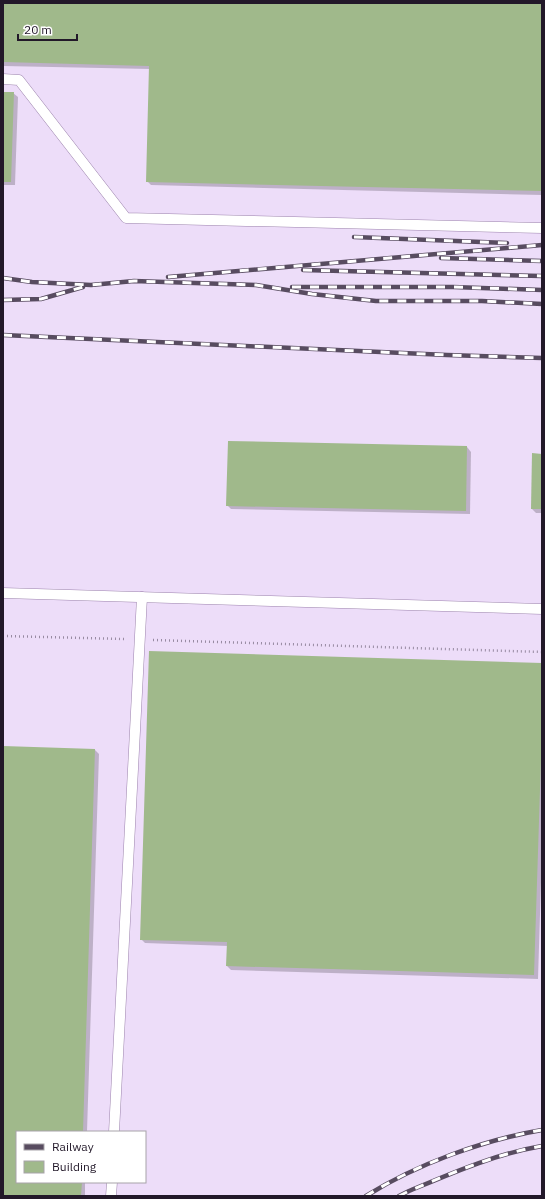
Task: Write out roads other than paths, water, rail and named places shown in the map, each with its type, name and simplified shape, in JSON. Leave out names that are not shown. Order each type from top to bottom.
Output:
[{"type":"lane","points":[[3,79],[19,80],[126,218],[542,228]]},
{"type":"lane","points":[[3,593],[542,609]]},
{"type":"lane","points":[[114,1131],[142,597]]},
{"type":"lane","points":[[111,1196],[112,1183]]},
{"type":"railway","points":[[354,237],[507,243]]},
{"type":"railway","points":[[168,277],[542,245]]},
{"type":"railway","points":[[441,258],[542,261]]},
{"type":"railway","points":[[303,270],[542,276]]},
{"type":"railway","points":[[3,278],[32,282],[91,285],[134,281],[256,285],[312,294],[376,301],[482,301],[542,304]]},
{"type":"railway","points":[[3,300],[41,299],[83,287]]},
{"type":"railway","points":[[292,287],[453,287],[542,290]]},
{"type":"railway","points":[[3,335],[542,358]]},
{"type":"railway","points":[[366,1196],[386,1184],[451,1155],[497,1140],[542,1130]]},
{"type":"railway","points":[[399,1196],[425,1184],[491,1159],[525,1149],[542,1146]]}]
